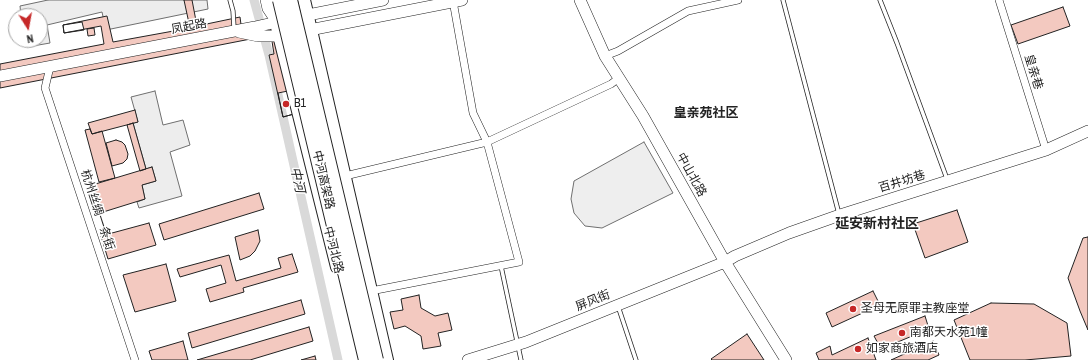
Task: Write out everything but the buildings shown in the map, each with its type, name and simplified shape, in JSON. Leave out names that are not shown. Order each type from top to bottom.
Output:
[{"type":"highway","name":"中河高架路","points":[[280,0],[366,360]]},
{"type":"highway","name":"中河高架路","points":[[290,0],[376,360]]},
{"type":"main road","name":"中河北路","points":[[272,0],[264,28],[274,36],[360,360]]},
{"type":"main road","points":[[304,0],[387,360]]},
{"type":"main road","name":"凤起路","points":[[0,76],[234,31],[264,28],[308,15],[383,0]]},
{"type":"main road","name":"中山北路","points":[[580,0],[605,56],[650,129],[725,262],[786,360]]},
{"type":"main road","points":[[264,28],[274,36],[312,30],[457,1]]},
{"type":"main road","name":"百井坊巷","points":[[725,262],[735,256],[789,233],[840,215],[1046,150],[1088,131]]},
{"type":"main road","name":"屏风街","points":[[468,360],[517,345],[725,262]]},
{"type":"street","points":[[264,0],[266,9],[264,28]]},
{"type":"street","points":[[605,56],[618,51],[688,11],[738,0]]},
{"type":"street","name":"皇亲巷","points":[[999,0],[1046,150]]},
{"type":"street","points":[[371,291],[519,262],[487,142],[473,113],[457,1]]},
{"type":"street","name":"杭州丝绸一条街","points":[[50,67],[45,88],[135,360]]},
{"type":"street","points":[[345,176],[487,142],[611,84],[619,78]]},
{"type":"lane","points":[[230,0],[233,11],[234,31]]},
{"type":"lane","points":[[783,0],[840,215]]},
{"type":"lane","points":[[880,0],[898,43],[948,182]]},
{"type":"lane","points":[[501,266],[521,360]]},
{"type":"lane","points":[[618,305],[636,360]]},
{"type":"shaded area","points":[[48,0],[207,0],[208,9],[106,30],[102,12],[48,25],[48,8],[20,8],[20,6]]},
{"type":"shaded area","points":[[48,31],[50,43],[48,43]]},
{"type":"shaded area","points":[[155,91],[163,125],[183,120],[190,145],[170,152],[182,196],[139,208],[137,202],[145,199],[142,185],[156,181],[152,167],[146,169],[133,123],[138,122],[131,97]]},
{"type":"shaded area","points":[[644,142],[673,193],[602,228],[585,226],[574,213],[571,199],[574,181]]},
{"type":"waterway","name":"中河","points":[[254,0],[269,55],[338,360]]},
{"type":"place","name":"B1","points":[[286,104]]},
{"type":"place","name":"圣母无原罪主教座堂","points":[[853,309]]},
{"type":"place","name":"南都天水苑1幢","points":[[902,333]]},
{"type":"place","name":"如家商旅酒店","points":[[858,349]]},
{"type":"district","name":"皇亲苑社区","points":[[706,114]]},
{"type":"district","name":"延安新村社区","points":[[877,224]]}]
